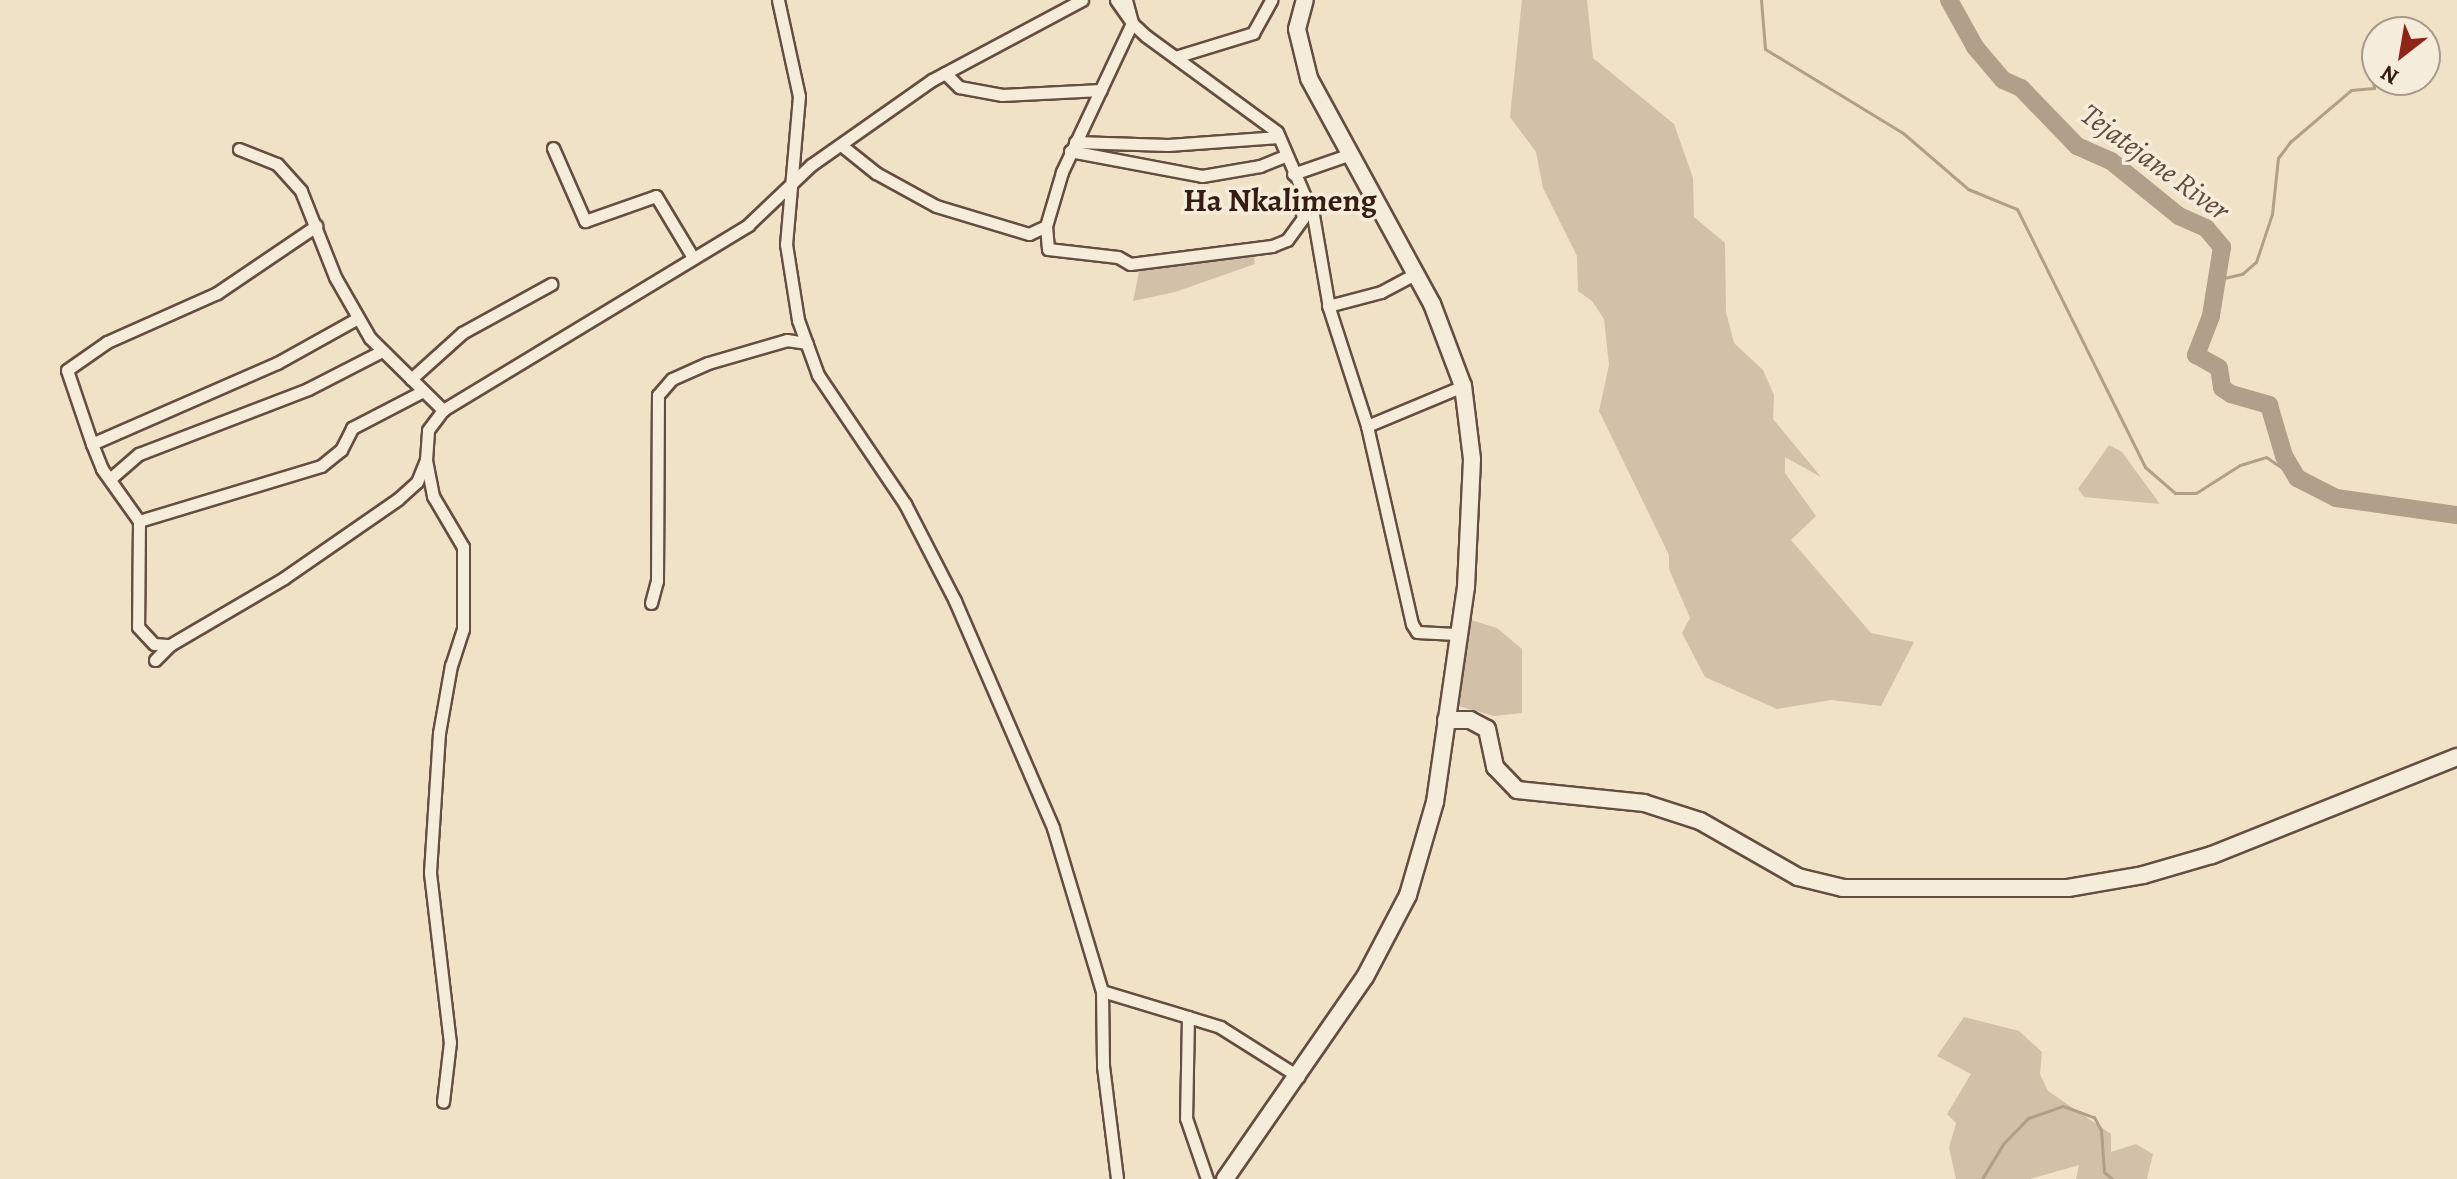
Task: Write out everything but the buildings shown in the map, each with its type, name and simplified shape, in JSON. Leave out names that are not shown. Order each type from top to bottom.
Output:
[{"type":"main road","points":[[1225,1179],[1299,1077],[1365,977],[1408,895],[1435,802],[1456,634],[1466,587],[1472,459],[1463,386],[1447,337],[1348,155],[1299,52],[1297,29],[1305,0]]},
{"type":"main road","points":[[1446,720],[1470,720],[1487,729],[1495,767],[1517,790],[1644,803],[1724,832],[1798,877],[1843,888],[2068,888],[2143,875],[2212,855],[2457,757]]},
{"type":"street","points":[[778,0],[797,71],[794,178],[786,244],[789,283],[807,343],[833,401],[905,504],[972,636],[1053,828],[1102,991],[1103,1066],[1117,1179]]},
{"type":"street","points":[[1061,0],[1070,9]]},
{"type":"street","points":[[443,1102],[450,1042],[430,873],[439,733],[451,665],[463,629],[463,547],[433,496],[426,460],[428,430],[443,410],[765,213],[794,178],[945,73],[1083,0]]},
{"type":"street","points":[[1116,0],[1132,23],[1266,121],[1279,137],[1313,215],[1328,306],[1367,426],[1412,624],[1417,632],[1456,634]]},
{"type":"street","points":[[1126,0],[1132,23],[1073,146],[1046,226],[1048,249],[1118,257],[1130,264],[1272,246],[1287,240],[1303,218],[1294,176]]},
{"type":"street","points":[[1175,57],[1253,33],[1263,23],[1271,0]]},
{"type":"street","points":[[945,73],[959,87],[1002,95],[1101,90]]},
{"type":"street","points":[[1073,146],[1168,145],[1279,137]]},
{"type":"street","points":[[841,145],[876,173],[936,206],[1029,234],[1046,226]]},
{"type":"street","points":[[1073,146],[1202,176],[1260,166],[1285,156]]},
{"type":"street","points":[[553,148],[585,221],[656,196],[692,256]]},
{"type":"street","points":[[239,149],[277,164],[301,191],[335,277],[358,318],[382,351],[443,410]]},
{"type":"street","points":[[1294,176],[1348,155]]},
{"type":"street","points":[[170,645],[154,644],[138,627],[139,521],[92,444],[67,370],[107,342],[231,285],[316,226]]},
{"type":"street","points":[[1328,306],[1381,292],[1415,274]]},
{"type":"street","points":[[411,379],[462,333],[551,284]]},
{"type":"street","points":[[92,444],[277,363],[358,318]]},
{"type":"street","points":[[651,603],[657,581],[658,395],[672,379],[708,363],[787,340],[807,343]]},
{"type":"street","points":[[111,478],[139,454],[308,389],[382,351]]},
{"type":"street","points":[[1367,426],[1463,386]]},
{"type":"street","points":[[139,521],[321,466],[341,450],[352,428],[423,391]]},
{"type":"street","points":[[155,660],[170,645],[284,578],[398,499],[417,482],[426,460]]},
{"type":"street","points":[[1102,991],[1220,1027],[1299,1077]]},
{"type":"street","points":[[1188,1017],[1186,1118],[1207,1179]]},
{"type":"shaded area","points":[[1522,0],[1587,0],[1593,58],[1674,124],[1693,178],[1694,217],[1725,243],[1726,312],[1734,343],[1763,370],[1774,395],[1773,419],[1821,477],[1785,457],[1785,473],[1816,516],[1791,540],[1871,633],[1914,642],[1881,706],[1831,700],[1777,709],[1705,677],[1682,633],[1690,618],[1669,569],[1669,555],[1599,411],[1609,365],[1604,319],[1592,301],[1578,291],[1577,256],[1543,188],[1536,152],[1510,117]]},
{"type":"shaded area","points":[[1253,251],[1255,264],[1175,292],[1133,301],[1140,267]]},
{"type":"shaded area","points":[[2109,445],[2122,452],[2160,504],[2084,497],[2078,489]]},
{"type":"shaded area","points":[[1471,620],[1497,628],[1522,649],[1522,713],[1494,716],[1458,706]]},
{"type":"shaded area","points":[[1964,1017],[2019,1031],[2042,1052],[2040,1074],[2048,1091],[2111,1134],[2111,1152],[2136,1144],[2153,1154],[2147,1179],[2076,1179],[2079,1165],[2030,1179],[1956,1179],[1949,1148],[1956,1123],[1947,1114],[1971,1074],[1937,1056]]},
{"type":"waterway","points":[[1761,0],[1765,49],[1903,133],[1968,189],[2017,209],[2145,467],[2175,493],[2196,493],[2240,465],[2266,457],[2297,478]]},
{"type":"waterway","name":"Tejatejane River","points":[[1949,0],[1975,47],[2003,80],[2021,88],[2077,146],[2111,161],[2179,216],[2206,228],[2222,247],[2211,316],[2196,355],[2219,368],[2222,388],[2231,394],[2269,405],[2284,456],[2297,478],[2336,498],[2457,515]]},
{"type":"waterway","points":[[2220,279],[2242,274],[2256,262],[2272,214],[2278,158],[2290,142],[2351,90],[2361,89]]},
{"type":"waterway","points":[[1982,1179],[2003,1144],[2028,1118],[2063,1106],[2094,1117],[2101,1130],[2104,1172],[2112,1179]]},
{"type":"district","name":"Ha Nkalimeng","points":[[1280,200]]}]
